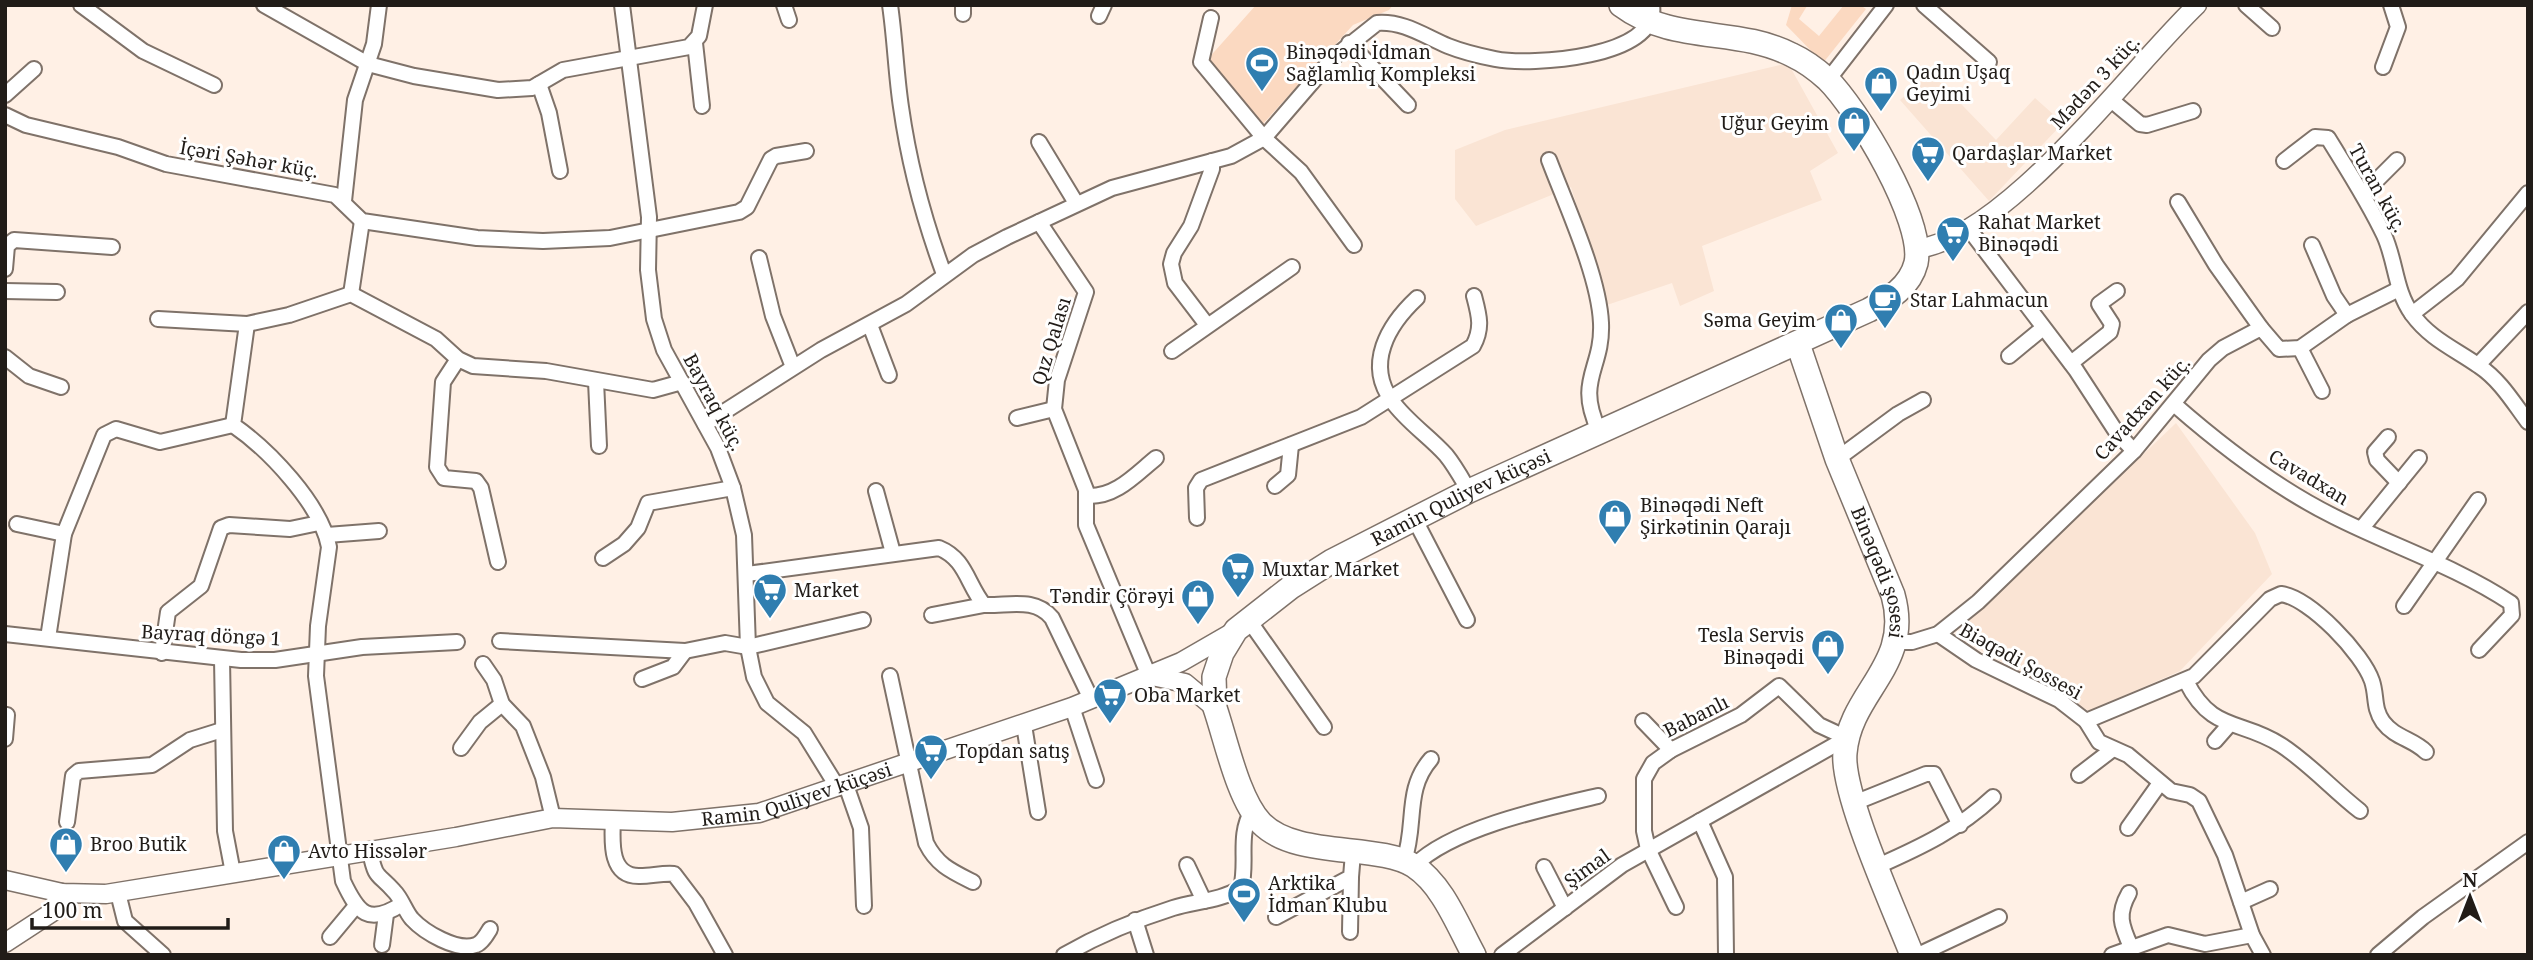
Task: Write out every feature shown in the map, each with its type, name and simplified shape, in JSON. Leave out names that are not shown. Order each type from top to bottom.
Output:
[{"type":"main road","points":[[1621,5],[1651,14],[1691,34],[1757,41],[1795,56],[1828,80],[1897,186],[1915,231],[1917,249]]},
{"type":"main road","name":"Ramin Quliyev küçəsi","points":[[1242,624],[1332,561],[1414,518],[1600,431],[1798,344],[1891,298],[1903,288],[1911,274],[1917,249]]},
{"type":"main road","name":"Binəqədi şosesi","points":[[1798,344],[1837,459],[1893,595],[1898,615],[1896,642],[1847,738],[1845,770],[1854,803],[1912,955]]},
{"type":"main road","points":[[1242,624],[1222,653],[1214,677],[1215,708],[1252,811],[1268,829],[1282,836],[1409,863],[1438,890],[1474,955]]},
{"type":"street","points":[[81,5],[143,51],[214,85]]},
{"type":"street","points":[[264,5],[368,64],[414,76],[498,90],[520,90],[539,84],[563,70],[679,50],[695,43]]},
{"type":"street","points":[[344,201],[355,100],[368,64],[380,5]]},
{"type":"street","name":"Bayraq küç.","points":[[622,5],[649,233],[648,270],[654,319],[664,350],[705,424],[733,488],[744,535],[748,647],[754,677],[766,703],[804,733],[842,787],[861,828],[864,906]]},
{"type":"street","points":[[702,106],[695,43],[705,5]]},
{"type":"street","points":[[890,5],[900,106],[910,156],[930,237],[944,274]]},
{"type":"street","points":[[1828,80],[1886,5]]},
{"type":"street","points":[[1924,5],[1989,62]]},
{"type":"street","name":"Mədən 3 küç.","points":[[1917,249],[1936,246],[1969,229],[2000,206],[2110,99],[2197,5]]},
{"type":"street","points":[[2246,5],[2272,28]]},
{"type":"street","points":[[2383,67],[2398,27],[2391,5]]},
{"type":"street","points":[[705,424],[793,367],[870,325],[974,255],[1076,203],[1137,180],[1244,151],[1264,138],[1349,43],[1377,23],[1395,23],[1449,47],[1497,60],[1536,61],[1619,47],[1636,39],[1651,14]]},
{"type":"street","points":[[1211,18],[1201,62],[1264,138],[1301,172],[1354,245]]},
{"type":"street","points":[[1349,43],[1408,105]]},
{"type":"street","points":[[5,95],[34,69]]},
{"type":"street","points":[[539,84],[549,113],[560,172]]},
{"type":"street","points":[[2110,99],[2140,124],[2147,125],[2193,111]]},
{"type":"street","name":"İçəri Şəhər küç.","points":[[5,115],[26,125],[118,147],[166,164],[318,190],[344,201],[362,221]]},
{"type":"street","name":"Turan küç.","points":[[2284,161],[2315,137],[2328,138],[2363,194],[2392,254],[2399,289],[2412,314],[2439,342],[2478,365],[2498,382],[2527,420]]},
{"type":"street","points":[[1040,142],[1076,203]]},
{"type":"street","points":[[351,294],[362,221],[477,238],[610,238],[649,233],[739,212],[747,207],[771,159],[806,151]]},
{"type":"street","points":[[1549,159],[1594,285],[1599,310],[1599,344],[1587,391],[1590,410],[1600,431]]},
{"type":"street","points":[[2363,194],[2397,159]]},
{"type":"street","points":[[1207,326],[1175,282],[1171,264],[1174,253],[1191,226],[1212,169],[1212,161]]},
{"type":"street","points":[[2412,314],[2457,279],[2528,194]]},
{"type":"street","points":[[2178,202],[2216,265],[2279,349],[2300,348],[2347,315],[2399,289]]},
{"type":"street","name":"Qız Qalası","points":[[1039,222],[1086,292],[1057,380],[1054,409],[1088,496],[1086,525],[1149,676]]},
{"type":"street","points":[[1969,229],[2070,363],[2118,433],[2134,451]]},
{"type":"street","points":[[5,269],[7,246],[14,240],[112,247]]},
{"type":"street","points":[[2312,245],[2333,296],[2347,315]]},
{"type":"street","points":[[759,258],[773,316],[793,367]]},
{"type":"street","points":[[1172,351],[1292,267]]},
{"type":"street","points":[[5,291],[57,292]]},
{"type":"street","points":[[2070,363],[2110,332],[2112,324],[2099,304],[2117,291]]},
{"type":"street","points":[[158,319],[247,324],[289,315],[351,294],[436,339],[458,359],[488,369],[546,372],[653,390],[682,382]]},
{"type":"street","points":[[1197,518],[1196,488],[1201,480],[1342,426],[1391,400],[1473,346],[1480,334],[1480,316],[1474,296]]},
{"type":"street","points":[[1417,298],[1397,317],[1380,353],[1381,380],[1391,400],[1444,453],[1469,491]]},
{"type":"street","points":[[2478,365],[2528,312]]},
{"type":"street","points":[[233,425],[247,324]]},
{"type":"street","points":[[870,325],[889,375]]},
{"type":"street","points":[[2009,356],[2043,328]]},
{"type":"street","name":"Cavadxan küç.","points":[[1896,642],[1912,642],[1938,634],[1978,602],[2134,451],[2223,348],[2261,328]]},
{"type":"street","points":[[2300,348],[2322,391]]},
{"type":"street","points":[[5,357],[29,376],[61,387]]},
{"type":"street","points":[[458,359],[443,382],[437,467],[444,478],[476,481],[481,488],[498,562]]},
{"type":"street","points":[[596,381],[599,446]]},
{"type":"street","points":[[1837,459],[1898,414],[1923,400]]},
{"type":"street","name":"Cavadxan","points":[[2175,405],[2223,447],[2321,510],[2436,561],[2511,603],[2512,615],[2479,650]]},
{"type":"street","points":[[1017,418],[1054,409]]},
{"type":"street","points":[[233,425],[298,486],[323,529],[328,563],[316,655],[316,676],[344,881],[355,907],[365,914],[386,914],[402,904]]},
{"type":"street","points":[[48,638],[64,534],[82,485],[108,431],[116,429],[168,442],[233,425]]},
{"type":"street","points":[[2388,437],[2375,452],[2377,460],[2399,483]]},
{"type":"street","points":[[1275,486],[1288,475],[1291,445]]},
{"type":"street","points":[[1088,496],[1117,490],[1156,458]]},
{"type":"street","points":[[2362,528],[2419,458]]},
{"type":"street","points":[[603,558],[625,544],[638,528],[649,503],[733,488]]},
{"type":"street","points":[[876,491],[893,553]]},
{"type":"street","points":[[2404,606],[2478,499]]},
{"type":"street","points":[[1414,518],[1467,620]]},
{"type":"street","points":[[17,524],[64,534]]},
{"type":"street","points":[[162,653],[168,612],[201,586],[221,528],[229,525],[379,531]]},
{"type":"street","points":[[747,574],[939,548],[951,553],[961,563],[984,605]]},
{"type":"street","name":"Biəqədi Şossesi","points":[[2086,721],[2186,681],[2270,599],[2287,595],[2323,616],[2368,672],[2376,711],[2383,722],[2399,739],[2420,746],[2426,752]]},
{"type":"street","points":[[932,615],[984,605],[1025,604],[1044,607],[1052,618],[1091,699]]},
{"type":"street","points":[[500,642],[685,651],[725,643],[748,647],[863,620]]},
{"type":"street","points":[[1242,624],[1324,727]]},
{"type":"street","name":"Ramin Quliyev küçəsi","points":[[5,880],[62,893],[118,893],[370,852],[553,818],[672,822],[759,813],[1072,707],[1206,650],[1242,624]]},
{"type":"street","name":"Bayraq döngə 1","points":[[5,634],[222,659],[275,660],[362,647],[457,642]]},
{"type":"street","name":"Biəqədi Şossesi","points":[[1938,634],[1976,660],[2059,700],[2086,721],[2099,743],[2128,755],[2171,791],[2190,795],[2206,809],[2252,935],[2263,955]]},
{"type":"street","points":[[642,679],[673,667],[685,651]]},
{"type":"street","points":[[222,659],[225,831],[233,873]]},
{"type":"street","points":[[483,664],[494,680],[502,704],[523,726],[543,777],[553,818]]},
{"type":"street","points":[[890,676],[920,824],[934,859],[973,883]]},
{"type":"street","points":[[1149,676],[1185,683],[1215,708]]},
{"type":"street","points":[[2186,681],[2203,706],[2229,725],[2280,744],[2360,811]]},
{"type":"street","name":"Babanlı","points":[[1676,907],[1648,849],[1644,831],[1644,779],[1653,763],[1671,750],[1741,715],[1779,686],[1819,726],[1847,738]]},
{"type":"street","points":[[461,748],[480,722],[502,704]]},
{"type":"street","points":[[1072,707],[1096,780]]},
{"type":"street","points":[[5,739],[7,715]]},
{"type":"street","points":[[1643,721],[1671,750]]},
{"type":"street","points":[[1024,725],[1038,813]]},
{"type":"street","points":[[2216,741],[2229,725]]},
{"type":"street","points":[[67,822],[73,776],[79,771],[152,765],[190,740],[222,730]]},
{"type":"street","name":"Şimal","points":[[1502,955],[1648,849],[1847,738]]},
{"type":"street","points":[[2079,775],[2113,750]]},
{"type":"street","points":[[1431,759],[1418,774],[1414,785],[1409,863],[1443,844],[1473,832],[1537,810],[1598,796]]},
{"type":"street","points":[[1854,803],[1926,774],[1934,774],[1960,825]]},
{"type":"street","points":[[2128,828],[2160,783]]},
{"type":"street","points":[[1878,866],[1960,825],[1993,797]]},
{"type":"street","points":[[1064,955],[1101,934],[1135,920],[1229,895],[1241,888],[1245,823],[1252,811]]},
{"type":"street","points":[[613,819],[614,856],[618,866],[635,877],[674,874],[696,903],[726,955]]},
{"type":"street","points":[[1700,821],[1725,877],[1726,955]]},
{"type":"street","points":[[2378,955],[2423,917],[2528,842]]},
{"type":"street","points":[[370,852],[377,877],[395,891],[411,918],[424,928],[456,944],[475,946],[490,929]]},
{"type":"street","points":[[1350,932],[1353,853]]},
{"type":"street","points":[[1187,865],[1204,901]]},
{"type":"street","points":[[1544,867],[1566,908]]},
{"type":"street","points":[[1276,917],[1351,877]]},
{"type":"street","points":[[2241,902],[2270,889]]},
{"type":"street","points":[[5,943],[54,911],[62,893]]},
{"type":"street","points":[[118,893],[125,921],[163,955]]},
{"type":"street","points":[[2129,893],[2121,908],[2120,919],[2131,947]]},
{"type":"street","points":[[330,937],[355,907]]},
{"type":"street","points":[[382,945],[386,914]]},
{"type":"street","points":[[1918,955],[1999,917]]},
{"type":"street","points":[[1135,920],[1146,955]]},
{"type":"street","points":[[2112,955],[2168,936],[2206,949],[2252,935]]},
{"type":"shaded area","name":"Binəqədi İdman Sağlamlıq Kompleksi","points":[[1256,5],[1393,5],[1389,10],[1353,25],[1261,126],[1206,61]]},
{"type":"shaded area","points":[[1792,5],[1807,6],[1799,19],[1819,36],[1844,5],[1860,5],[1866,9],[1823,63],[1786,25]]},
{"type":"shaded area","points":[[1788,63],[1838,153],[1810,171],[1822,200],[1702,246],[1714,291],[1680,306],[1672,283],[1607,305],[1571,187],[1476,226],[1455,199],[1455,150],[1505,130]]},
{"type":"shaded area","points":[[1931,73],[1996,140],[2035,98],[2063,123],[1989,201],[1900,100]]},
{"type":"shaded area","points":[[2176,423],[2255,533],[2272,574],[2180,671],[2089,711],[1954,635]]},
{"type":"place","name":"Binəqədi İdman Sağlamlıq Kompleksi","points":[[1262,93]]},
{"type":"place","name":"Qadın Uşaq Geyimi","points":[[1881,113]]},
{"type":"place","name":"Uğur Geyim","points":[[1854,153]]},
{"type":"place","name":"Qardaşlar Market","points":[[1928,183]]},
{"type":"place","name":"Rahat Market Binəqədi","points":[[1953,263]]},
{"type":"place","name":"Star Lahmacun","points":[[1885,330]]},
{"type":"place","name":"Səma Geyim","points":[[1841,350]]},
{"type":"place","name":"Binəqədi Neft Şirkətinin Qarajı","points":[[1615,546]]},
{"type":"place","name":"Muxtar Market","points":[[1238,599]]},
{"type":"place","name":"Market","points":[[770,620]]},
{"type":"place","name":"Təndir Çörəyi","points":[[1198,626]]},
{"type":"place","name":"Tesla Servis Binəqədi","points":[[1828,676]]},
{"type":"place","name":"Oba Market","points":[[1110,725]]},
{"type":"place","name":"Topdan satış","points":[[931,781]]},
{"type":"place","name":"Broo Butik","points":[[66,874]]},
{"type":"place","name":"Avto Hissələr","points":[[284,881]]},
{"type":"place","name":"Arktika İdman Klubu","points":[[1244,924]]}]
